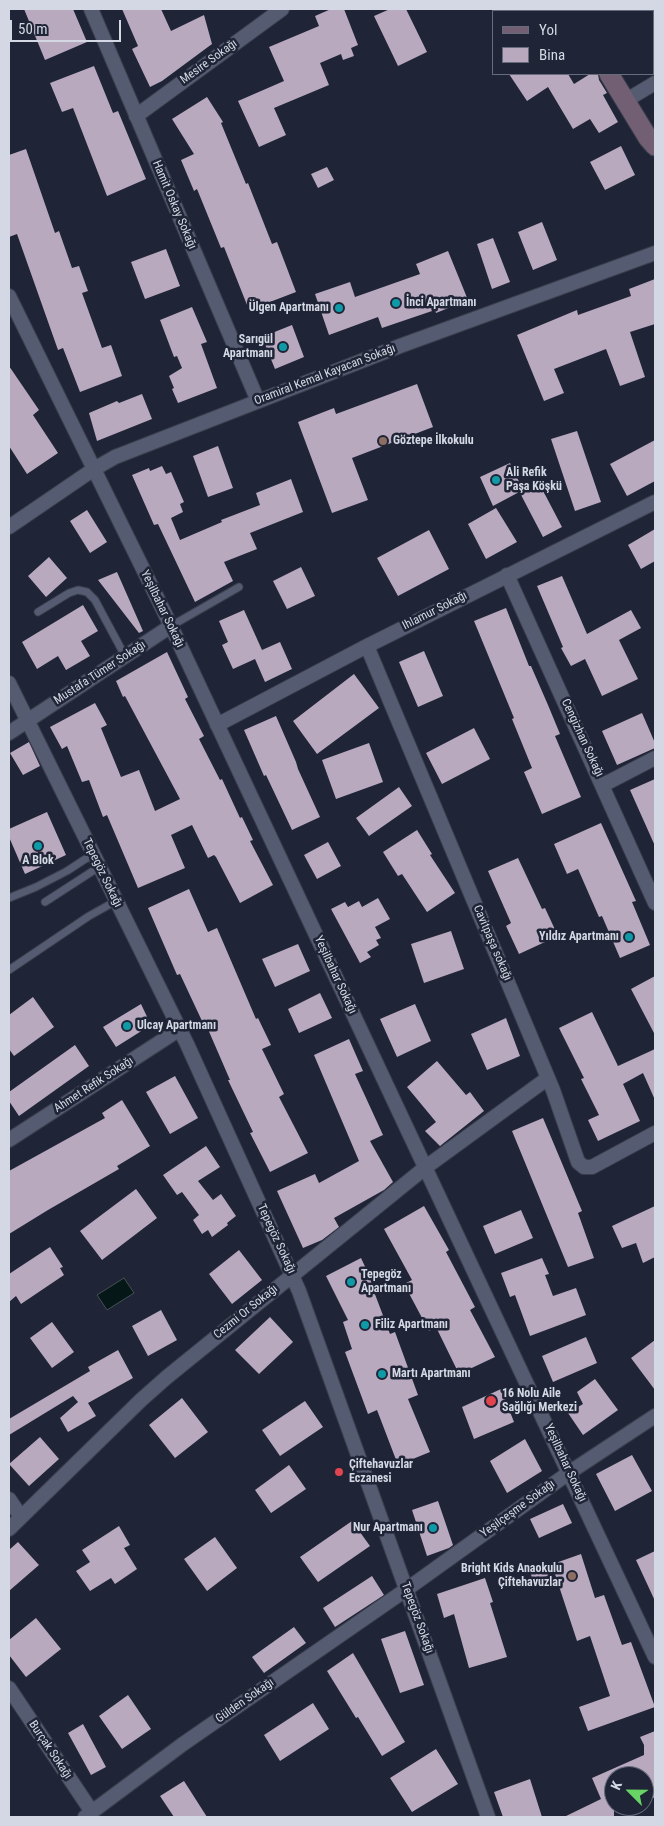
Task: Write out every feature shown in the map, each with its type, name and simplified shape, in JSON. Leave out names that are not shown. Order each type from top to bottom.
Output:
[{"type":"main road","points":[[610,75],[648,138],[655,146]]},
{"type":"street","name":"Hamit Oskay Sokağı","points":[[91,9],[258,401]]},
{"type":"street","name":"Mesire Sokağı","points":[[136,116],[282,9]]},
{"type":"street","points":[[625,101],[655,82]]},
{"type":"street","name":"Oramiral Kemal Kayacan Sokağı","points":[[9,527],[94,469],[123,454],[417,340],[655,253]]},
{"type":"street","name":"Yeşilbahar Sokağı","points":[[9,296],[171,626],[570,1472],[655,1657]]},
{"type":"street","name":"Ihlamur Sokağı","points":[[217,725],[507,574],[655,502]]},
{"type":"street","name":"Cengizhan Sokağı","points":[[507,574],[655,903]]},
{"type":"street","name":"Mustafa Tümer Sokağı","points":[[9,733],[171,626]]},
{"type":"street","name":"Cavitpaşa sokağı","points":[[367,646],[548,1078],[577,1160],[583,1166],[592,1167],[655,1133]]},
{"type":"street","name":"Tepegöz Sokağı","points":[[9,683],[180,1030],[292,1275],[488,1817]]},
{"type":"street","points":[[603,785],[655,758]]},
{"type":"street","name":"Ahmet Refik Sokağı","points":[[9,1140],[180,1030]]},
{"type":"street","name":"Cezmi Or Sokağı","points":[[9,1529],[151,1390],[426,1167],[548,1078]]},
{"type":"street","name":"Yeşilçeşme Sokağı","points":[[407,1589],[570,1472],[655,1416]]},
{"type":"street","points":[[9,1499],[21,1517]]},
{"type":"street","name":"Gülden Sokağı","points":[[88,1815],[183,1744],[407,1589]]},
{"type":"street","name":"Burçak Sokağı","points":[[9,1688],[88,1815]]},
{"type":"lane","points":[[171,626],[239,587]]},
{"type":"lane","points":[[38,612],[69,593],[78,590],[87,592],[95,600],[125,656]]},
{"type":"lane","points":[[9,898],[67,871],[93,854]]},
{"type":"lane","points":[[45,902],[99,867]]},
{"type":"lane","points":[[9,970],[89,916],[116,901]]},
{"type":"shaded area","points":[[124,1278],[134,1293],[107,1310],[97,1295]]},
{"type":"building","points":[[24,9],[73,9],[87,42],[45,60]]},
{"type":"building","points":[[122,9],[161,9],[171,31],[204,15],[212,44],[162,81],[150,87],[132,49],[138,46]]},
{"type":"building","points":[[331,9],[344,9],[358,45],[351,48],[354,56],[343,60],[341,54],[320,63],[329,85],[274,108],[286,135],[259,147],[238,101],[284,81],[269,47],[319,26],[315,16]]},
{"type":"building","points":[[390,9],[406,9],[427,52],[398,66],[374,16]]},
{"type":"building","points":[[94,66],[113,113],[118,111],[146,179],[107,196],[73,108],[62,112],[50,83]]},
{"type":"building","points":[[510,75],[569,75],[574,84],[588,75],[598,75],[607,93],[603,95],[618,122],[599,133],[590,119],[573,129],[548,87],[527,101]]},
{"type":"building","points":[[207,97],[223,122],[221,123],[246,184],[248,183],[272,244],[277,242],[296,292],[249,310],[224,247],[221,248],[197,189],[194,191],[181,160],[194,154],[172,119]]},
{"type":"building","points":[[621,146],[635,175],[605,190],[590,162]]},
{"type":"building","points":[[26,149],[55,233],[59,231],[72,268],[79,266],[88,291],[82,293],[102,348],[111,345],[122,376],[80,392],[63,348],[58,350],[17,234],[9,237],[9,155]]},
{"type":"building","points":[[327,167],[334,180],[318,188],[311,174]]},
{"type":"building","points":[[542,222],[557,260],[533,270],[518,232]]},
{"type":"building","points":[[493,238],[510,282],[492,289],[477,244]]},
{"type":"building","points":[[166,249],[180,286],[145,299],[131,262]]},
{"type":"building","points":[[448,251],[468,300],[436,313],[435,310],[382,328],[378,317],[329,335],[315,294],[350,282],[355,297],[420,274],[416,264]]},
{"type":"building","points":[[655,279],[655,324],[630,332],[645,377],[620,386],[606,349],[554,369],[564,393],[544,401],[517,335],[577,310],[578,315],[631,296],[629,289]]},
{"type":"building","points":[[192,307],[207,342],[201,344],[217,388],[178,403],[169,376],[182,368],[177,356],[174,357],[160,320]]},
{"type":"building","name":"Sarıgül Apartmanı","points":[[292,325],[304,357],[275,369],[262,337]]},
{"type":"building","points":[[9,366],[39,410],[33,415],[58,453],[27,474],[9,446]]},
{"type":"building","points":[[417,384],[433,427],[352,458],[368,500],[332,513],[298,422],[334,408],[336,414]]},
{"type":"building","points":[[142,394],[152,419],[97,441],[89,413],[117,401],[119,403]]},
{"type":"building","points":[[577,431],[601,502],[575,511],[551,439]]},
{"type":"building","points":[[655,440],[655,481],[627,496],[610,464]]},
{"type":"building","points":[[218,446],[233,488],[208,497],[193,456]]},
{"type":"building","name":"Ali Refik Paşa Köşkü","points":[[510,463],[523,490],[493,506],[480,477]]},
{"type":"building","points":[[162,466],[166,474],[171,472],[184,502],[180,504],[183,512],[171,518],[180,540],[222,522],[221,520],[260,505],[256,493],[291,479],[303,512],[250,533],[257,549],[224,562],[233,581],[195,602],[158,524],[154,525],[132,475],[149,468],[150,471]]},
{"type":"building","points":[[539,483],[562,527],[543,537],[520,493]]},
{"type":"building","points":[[496,508],[517,542],[486,559],[468,524]]},
{"type":"building","points":[[87,510],[107,542],[90,553],[70,521]]},
{"type":"building","points":[[655,529],[655,561],[641,569],[628,545]]},
{"type":"building","points":[[429,530],[449,569],[398,596],[377,558]]},
{"type":"building","points":[[49,557],[67,578],[46,597],[28,576]]},
{"type":"building","points":[[301,567],[315,596],[287,609],[273,581]]},
{"type":"building","points":[[117,572],[143,631],[139,633],[98,580]]},
{"type":"building","points":[[562,576],[587,634],[631,610],[641,628],[619,640],[638,679],[602,696],[585,659],[571,666],[561,648],[563,647],[537,586]]},
{"type":"building","points":[[83,605],[98,631],[81,641],[90,656],[66,670],[58,656],[37,669],[22,642]]},
{"type":"building","points":[[506,608],[529,666],[531,666],[560,734],[555,736],[581,797],[542,814],[524,772],[532,768],[512,719],[514,718],[474,621]]},
{"type":"building","points":[[244,610],[262,650],[280,642],[292,669],[265,682],[255,659],[233,669],[222,645],[228,642],[219,621]]},
{"type":"building","points":[[424,651],[443,696],[418,707],[399,662]]},
{"type":"building","points":[[167,652],[188,697],[185,699],[204,736],[199,739],[220,780],[222,779],[240,818],[242,817],[253,840],[250,841],[273,885],[240,903],[216,857],[214,855],[208,858],[192,825],[171,835],[185,868],[138,888],[107,815],[103,817],[89,780],[82,782],[67,746],[62,749],[50,727],[95,703],[107,725],[101,728],[121,777],[139,770],[155,811],[180,799],[116,681]]},
{"type":"building","points":[[354,674],[379,708],[317,754],[293,721]]},
{"type":"building","points":[[642,713],[655,743],[655,748],[617,765],[602,731]]},
{"type":"building","points":[[276,716],[320,817],[292,830],[266,775],[264,776],[244,730]]},
{"type":"building","points":[[474,728],[490,759],[442,784],[426,753]]},
{"type":"building","points":[[29,742],[40,766],[23,775],[10,753]]},
{"type":"building","points":[[369,743],[383,782],[336,799],[322,760]]},
{"type":"building","points":[[655,779],[655,846],[630,790]]},
{"type":"building","points":[[399,787],[412,806],[369,836],[356,818]]},
{"type":"building","name":"A Blok","points":[[47,812],[66,855],[25,874],[9,837],[9,829]]},
{"type":"building","points":[[601,823],[636,901],[632,902],[650,945],[620,958],[602,916],[599,917],[578,869],[567,874],[554,844]]},
{"type":"building","points":[[417,830],[432,854],[430,855],[455,893],[427,912],[402,874],[398,876],[383,852]]},
{"type":"building","points":[[328,842],[341,866],[317,879],[304,855]]},
{"type":"building","points":[[518,858],[542,909],[545,908],[558,936],[519,954],[506,926],[511,923],[488,871]]},
{"type":"building","points":[[189,889],[208,932],[217,928],[256,1019],[258,1018],[271,1045],[262,1049],[284,1094],[279,1097],[308,1153],[270,1172],[250,1133],[253,1132],[228,1080],[230,1080],[204,1020],[202,1021],[180,974],[177,975],[148,908]]},
{"type":"building","points":[[378,898],[390,919],[375,927],[381,938],[376,940],[379,945],[367,952],[371,957],[360,963],[331,909],[345,902],[348,907],[359,901],[362,907]]},
{"type":"building","points":[[451,931],[464,969],[424,983],[411,944]]},
{"type":"building","points":[[298,944],[310,971],[275,987],[262,959]]},
{"type":"building","points":[[655,976],[655,1035],[631,989]]},
{"type":"building","points":[[320,993],[332,1018],[299,1033],[288,1009]]},
{"type":"building","points":[[33,997],[54,1027],[14,1056],[9,1049],[9,1015]]},
{"type":"building","name":"Ulcay Apartmanı","points":[[141,1004],[151,1025],[116,1047],[103,1027]]},
{"type":"building","points":[[415,1004],[431,1041],[397,1057],[380,1019]]},
{"type":"building","points":[[592,1012],[618,1066],[655,1049],[655,1100],[643,1073],[623,1084],[640,1121],[598,1141],[588,1120],[599,1115],[581,1079],[584,1078],[559,1028]]},
{"type":"building","points":[[506,1018],[520,1056],[487,1070],[471,1034]]},
{"type":"building","points":[[349,1039],[363,1071],[355,1074],[383,1135],[370,1141],[393,1182],[384,1190],[334,1218],[339,1227],[322,1240],[303,1248],[277,1191],[315,1174],[319,1183],[359,1161],[314,1055]]},
{"type":"building","points":[[75,1045],[89,1066],[19,1116],[9,1101],[9,1092]]},
{"type":"building","points":[[437,1061],[466,1095],[470,1092],[484,1111],[440,1146],[425,1131],[436,1122],[407,1087]]},
{"type":"building","points":[[175,1076],[198,1118],[170,1134],[146,1092]]},
{"type":"building","points":[[122,1100],[150,1146],[117,1166],[119,1169],[9,1234],[9,1171],[105,1118],[102,1113]]},
{"type":"building","points":[[543,1118],[582,1211],[578,1213],[594,1258],[568,1267],[512,1131]]},
{"type":"building","points":[[206,1146],[220,1167],[198,1181],[213,1200],[221,1194],[236,1216],[227,1223],[228,1225],[212,1237],[208,1230],[202,1234],[193,1220],[199,1215],[182,1192],[177,1195],[163,1175]]},
{"type":"building","points":[[136,1189],[157,1218],[102,1260],[80,1231]]},
{"type":"building","points":[[424,1206],[449,1250],[446,1252],[475,1307],[470,1310],[495,1357],[459,1374],[436,1327],[429,1331],[404,1284],[412,1280],[384,1229]]},
{"type":"building","points":[[655,1206],[655,1257],[643,1263],[636,1243],[622,1248],[612,1226]]},
{"type":"building","points":[[521,1210],[533,1238],[495,1254],[483,1226]]},
{"type":"building","points":[[50,1247],[63,1267],[60,1268],[64,1275],[21,1304],[16,1296],[9,1302],[9,1274]]},
{"type":"building","points":[[239,1250],[262,1280],[232,1304],[209,1274]]},
{"type":"building","points":[[361,1258],[375,1288],[373,1289],[390,1334],[395,1332],[418,1395],[408,1399],[430,1452],[398,1465],[377,1410],[368,1414],[345,1352],[352,1349],[343,1322],[348,1320],[326,1276]]},
{"type":"building","points":[[542,1258],[549,1274],[545,1275],[553,1296],[576,1288],[586,1315],[530,1336],[515,1295],[510,1297],[501,1273]]},
{"type":"building","points":[[161,1310],[177,1340],[148,1356],[132,1326]]},
{"type":"building","points":[[270,1317],[293,1342],[259,1374],[235,1350]]},
{"type":"building","points":[[52,1322],[74,1352],[52,1368],[30,1338]]},
{"type":"building","points":[[586,1337],[597,1363],[553,1382],[542,1356]]},
{"type":"building","points":[[655,1340],[655,1390],[631,1358]]},
{"type":"building","points":[[118,1350],[133,1378],[88,1403],[96,1416],[68,1432],[60,1418],[78,1402],[73,1396],[9,1435],[9,1419],[90,1371],[88,1367]]},
{"type":"building","points":[[595,1379],[618,1410],[583,1435],[568,1413],[583,1404],[577,1392]]},
{"type":"building","points":[[501,1389],[514,1422],[474,1439],[462,1407]]},
{"type":"building","points":[[182,1398],[208,1432],[175,1458],[149,1425]]},
{"type":"building","points":[[305,1401],[323,1427],[280,1456],[262,1430]]},
{"type":"building","points":[[40,1437],[59,1459],[29,1486],[9,1464]]},
{"type":"building","points":[[525,1439],[542,1471],[507,1493],[490,1461]]},
{"type":"building","points":[[632,1455],[652,1491],[615,1511],[596,1474]]},
{"type":"building","points":[[289,1465],[306,1489],[271,1513],[255,1490]]},
{"type":"building","name":"Nur Apartmanı","points":[[438,1501],[453,1545],[427,1556],[412,1510]]},
{"type":"building","points":[[563,1504],[572,1523],[539,1538],[530,1519]]},
{"type":"building","points":[[352,1521],[370,1546],[318,1582],[300,1557]]},
{"type":"building","points":[[119,1526],[130,1545],[124,1548],[137,1569],[115,1584],[111,1578],[90,1591],[76,1571],[90,1562],[82,1550]]},
{"type":"building","points":[[215,1537],[237,1568],[207,1591],[184,1559]]},
{"type":"building","points":[[18,1542],[39,1565],[9,1591],[9,1550]]},
{"type":"building","points":[[655,1551],[655,1601],[636,1560]]},
{"type":"building","points":[[581,1554],[595,1598],[604,1595],[622,1645],[631,1642],[655,1707],[588,1731],[579,1707],[610,1696],[590,1636],[577,1641],[555,1574],[533,1580],[530,1572]]},
{"type":"building","points":[[372,1576],[384,1595],[335,1627],[323,1608]]},
{"type":"building","points":[[485,1578],[493,1602],[490,1603],[507,1657],[469,1668],[454,1614],[444,1618],[437,1594]]},
{"type":"building","points":[[36,1618],[61,1649],[26,1677],[9,1655],[9,1640]]},
{"type":"building","points":[[294,1627],[306,1643],[264,1673],[252,1657]]},
{"type":"building","points":[[405,1631],[424,1685],[400,1693],[381,1639]]},
{"type":"building","points":[[353,1653],[405,1742],[382,1756],[327,1671]]},
{"type":"building","points":[[128,1695],[151,1729],[122,1749],[99,1716]]},
{"type":"building","points":[[313,1703],[329,1729],[280,1761],[264,1735]]},
{"type":"building","points":[[83,1724],[106,1767],[91,1775],[68,1733]]},
{"type":"building","points":[[655,1731],[654,1797],[654,1766],[619,1766],[644,1755],[644,1745],[640,1737]]},
{"type":"building","points":[[436,1749],[458,1784],[412,1812],[390,1778]]},
{"type":"building","points":[[604,1773],[604,1816],[614,1817],[564,1817],[601,1799],[592,1778]]},
{"type":"building","points":[[530,1779],[542,1817],[503,1817],[494,1792]]},
{"type":"building","points":[[184,1781],[207,1817],[174,1817],[160,1796]]},
{"type":"place","name":"İnci Apartmanı","points":[[396,303]]},
{"type":"place","name":"Ülgen Apartmanı","points":[[339,308]]},
{"type":"place","name":"Sarıgül Apartmanı","points":[[283,347]]},
{"type":"place","name":"Göztepe İlkokulu","points":[[383,441]]},
{"type":"place","name":"Ali Refik Paşa Köşkü","points":[[496,480]]},
{"type":"place","name":"A Blok","points":[[38,846]]},
{"type":"place","name":"Yıldız Apartmanı","points":[[629,937]]},
{"type":"place","name":"Ulcay Apartmanı","points":[[127,1026]]},
{"type":"place","name":"Tepegöz Apartmanı","points":[[351,1282]]},
{"type":"place","name":"Filiz Apartmanı","points":[[365,1325]]},
{"type":"place","name":"Martı Apartmanı","points":[[382,1374]]},
{"type":"place","name":"16 Nolu Aile Sağlığı Merkezi","points":[[491,1401]]},
{"type":"place","name":"Çiftehavuzlar Eczanesi","points":[[339,1472]]},
{"type":"place","name":"Nur Apartmanı","points":[[433,1528]]},
{"type":"place","name":"Bright Kids Anaokulu Çiftehavuzlar","points":[[572,1576]]}]
